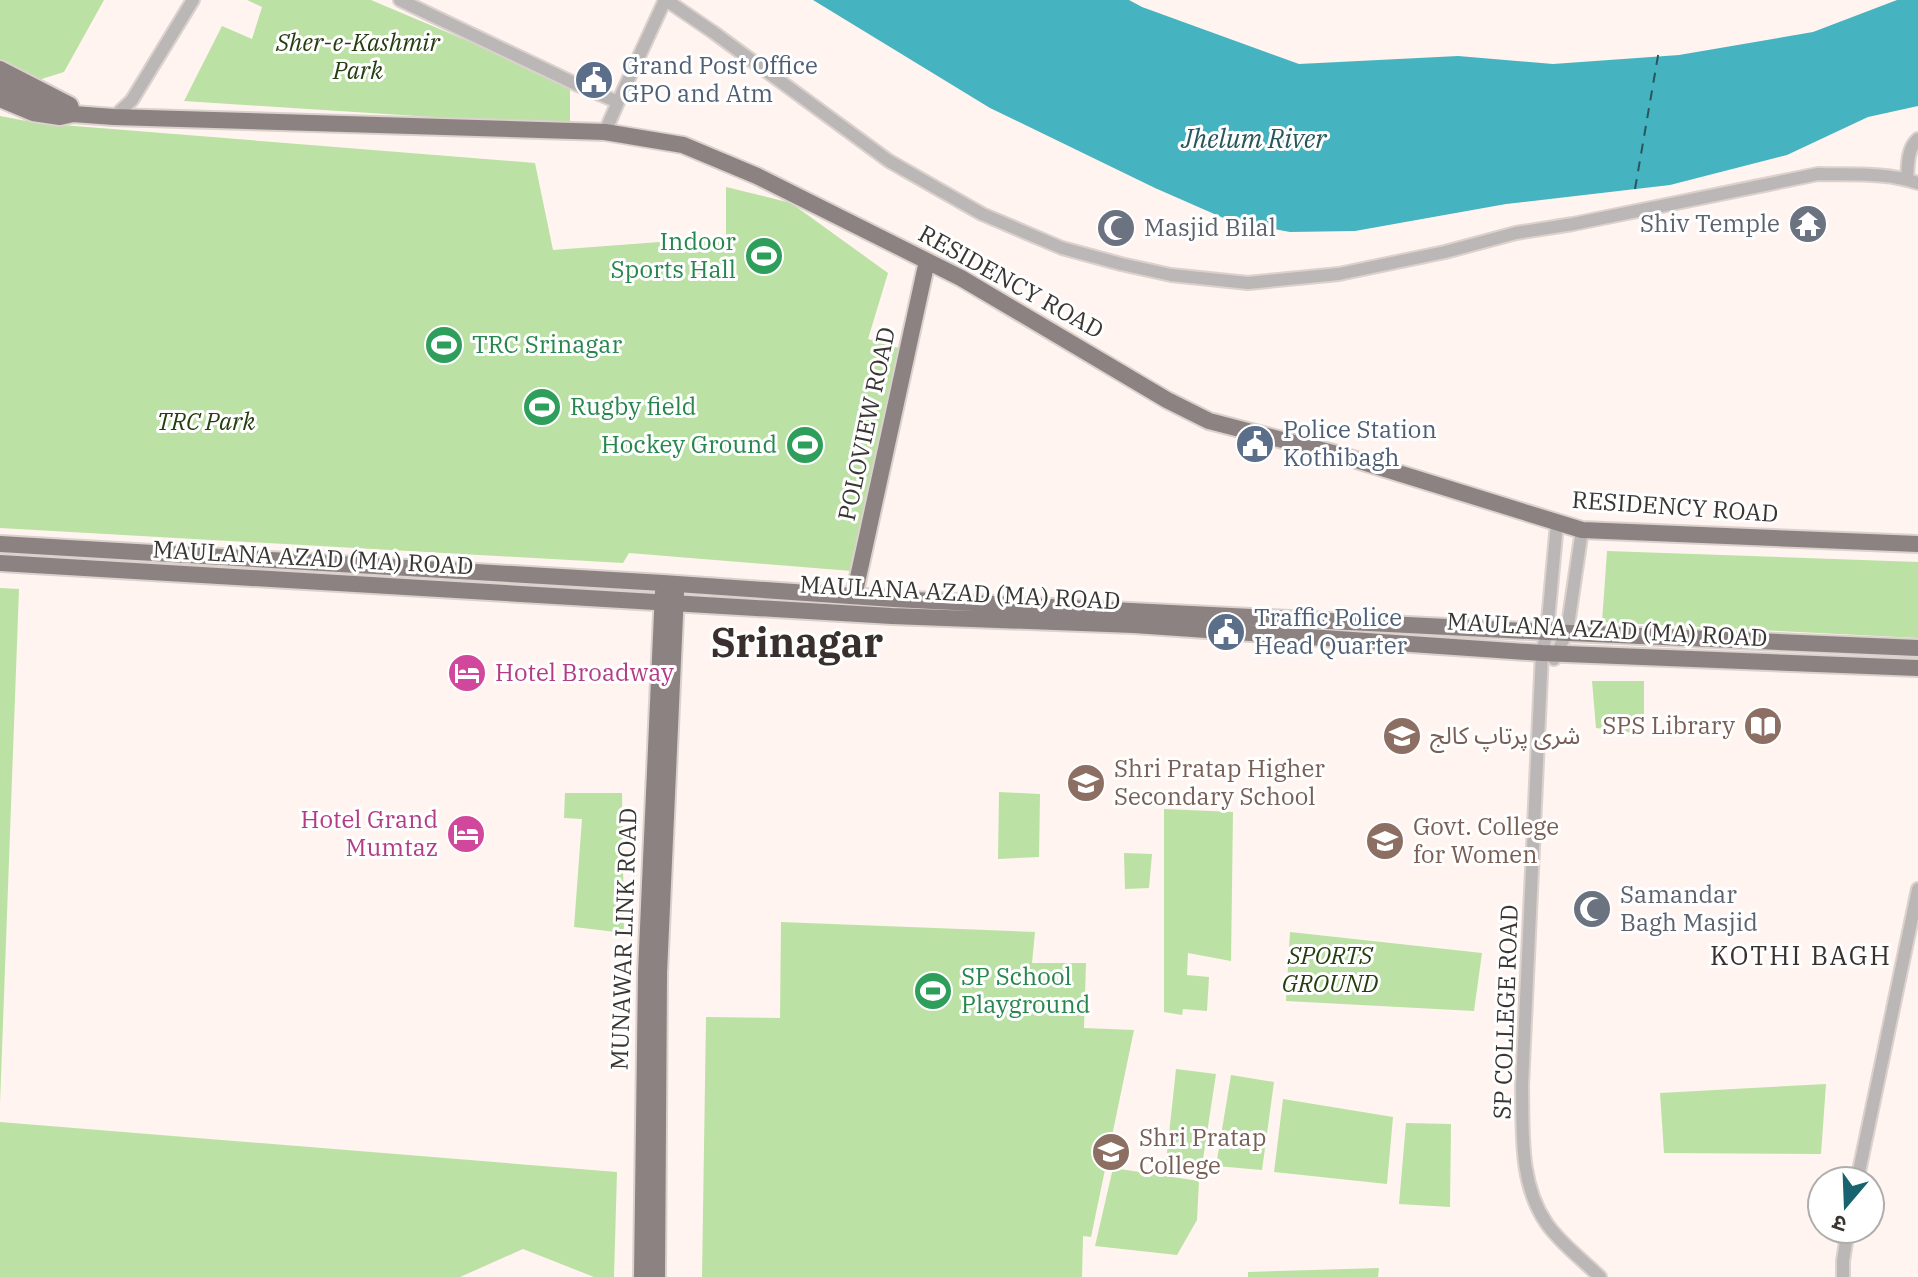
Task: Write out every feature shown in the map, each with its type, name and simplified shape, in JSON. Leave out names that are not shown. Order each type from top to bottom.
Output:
[{"type":"main road","points":[[0,69],[70,105],[73,114]]},
{"type":"main road","points":[[0,83],[26,97],[73,114]]},
{"type":"main road","name":"RESIDENCY ROAD","points":[[0,99],[33,113],[60,117],[73,114],[605,132],[683,145],[757,176],[961,278],[1167,400],[1209,421],[1337,454],[1582,530],[1918,544]]},
{"type":"main road","name":"POLOVIEW ROAD","points":[[854,596],[927,261]]},
{"type":"main road","name":"MAULANA AZAD (MA) ROAD","points":[[0,544],[854,596],[1918,648]]},
{"type":"main road","name":"MAULANA AZAD (MA) ROAD","points":[[0,563],[892,616],[1134,625],[1550,653],[1918,668]]},
{"type":"main road","points":[[668,602],[670,583]]},
{"type":"main road","name":"MUNAWAR LINK ROAD","points":[[642,1277],[646,957],[668,602]]},
{"type":"main road","name":"MUNAWAR LINK ROAD","points":[[657,1277],[659,973],[668,602]]},
{"type":"street","points":[[114,117],[132,100],[193,0]]},
{"type":"street","points":[[400,0],[618,102]]},
{"type":"street","points":[[605,132],[665,0],[889,161],[982,214],[1062,248],[1121,264],[1171,275],[1248,283],[1339,274],[1445,252],[1516,233],[1818,174],[1912,181],[1909,155],[1914,141],[1918,139]]},
{"type":"street","points":[[1550,653],[1547,632],[1557,523]]},
{"type":"street","points":[[1550,653],[1567,632],[1582,530]]},
{"type":"street","name":"SP COLLEGE ROAD","points":[[1550,653],[1542,674],[1522,1086],[1523,1142],[1530,1190],[1537,1208],[1549,1227],[1600,1277]]},
{"type":"street","points":[[1860,1165],[1888,1028],[1915,926],[1918,889]]},
{"type":"street","points":[[1843,1277],[1846,1245]]},
{"type":"green space","points":[[0,0],[104,0],[64,72],[32,82],[0,66]]},
{"type":"green space","name":"Sher-e-Kashmir Park","points":[[247,0],[371,0],[570,84],[570,126],[184,101],[222,26],[252,39],[262,7]]},
{"type":"green space","name":"TRC Srinagar","points":[[0,116],[37,123],[535,163],[553,250],[726,237],[726,187],[791,203],[888,273],[868,339],[909,351],[864,572],[629,553],[623,563],[0,528]]},
{"type":"green space","points":[[1607,551],[1918,562],[1918,638],[1602,622]]},
{"type":"green space","points":[[0,588],[19,589],[0,1104]]},
{"type":"green space","points":[[1592,681],[1644,681],[1644,734],[1596,728]]},
{"type":"green space","points":[[999,792],[1040,794],[1039,857],[998,859]]},
{"type":"green space","points":[[565,793],[622,793],[624,933],[574,927],[582,819],[564,818]]},
{"type":"green space","points":[[1164,809],[1233,812],[1231,961],[1188,953],[1187,975],[1209,977],[1207,1011],[1183,1009],[1182,1015],[1164,1012]]},
{"type":"green space","points":[[1124,853],[1152,854],[1149,888],[1125,889]]},
{"type":"green space","points":[[781,922],[1035,932],[1032,963],[1086,963],[1084,1028],[1134,1030],[1091,1237],[1083,1236],[1082,1277],[702,1277],[706,1017],[780,1018]]},
{"type":"green space","name":"SPORTS GROUND","points":[[1290,932],[1482,953],[1474,1011],[1286,1001]]},
{"type":"green space","points":[[1176,1069],[1216,1074],[1202,1166],[1166,1162]]},
{"type":"green space","points":[[1231,1075],[1274,1082],[1262,1170],[1216,1166]]},
{"type":"green space","points":[[1826,1084],[1821,1154],[1664,1153],[1660,1093]]},
{"type":"green space","points":[[1283,1099],[1393,1117],[1387,1184],[1274,1172]]},
{"type":"green space","points":[[0,1122],[617,1172],[614,1277],[594,1277],[523,1249],[460,1277],[0,1277]]},
{"type":"green space","points":[[1406,1123],[1451,1124],[1450,1207],[1399,1204]]},
{"type":"green space","points":[[1113,1168],[1199,1181],[1197,1220],[1177,1255],[1095,1246]]},
{"type":"green space","points":[[1379,1268],[1378,1277],[1248,1277],[1248,1272]]},
{"type":"water","name":"Jhelum River","points":[[813,0],[1129,0],[1299,64],[1458,56],[1553,64],[1679,55],[1813,32],[1897,0],[1918,0],[1918,106],[1868,117],[1787,155],[1670,185],[1506,204],[1355,231],[1290,232],[1228,220],[990,108]]},
{"type":"ferry route","points":[[1635,189],[1659,50]]},
{"type":"place","name":"Grand Post Office GPO and Atm","points":[[594,80]]},
{"type":"place","name":"Shiv Temple","points":[[1808,224]]},
{"type":"place","name":"Masjid Bilal","points":[[1116,228]]},
{"type":"place","name":"Indoor Sports Hall","points":[[764,256]]},
{"type":"place","name":"TRC Srinagar","points":[[444,345]]},
{"type":"place","name":"Rugby field","points":[[542,407]]},
{"type":"place","name":"Police Station Kothibagh","points":[[1255,444]]},
{"type":"place","name":"Hockey Ground","points":[[805,445]]},
{"type":"place","name":"Traffic Police Head Quarter","points":[[1226,632]]},
{"type":"place","name":"Hotel Broadway","points":[[467,673]]},
{"type":"place","name":"SPS Library","points":[[1763,726]]},
{"type":"place","name":"شری پرتاپ کالج","points":[[1402,736]]},
{"type":"place","name":"Shri Pratap Higher Secondary School","points":[[1086,783]]},
{"type":"place","name":"Hotel Grand Mumtaz","points":[[466,834]]},
{"type":"place","name":"Govt. College for Women","points":[[1385,841]]},
{"type":"place","name":"Samandar Bagh Masjid","points":[[1592,909]]},
{"type":"place","name":"SP School Playground","points":[[933,991]]},
{"type":"place","name":"Shri Pratap College","points":[[1111,1152]]},
{"type":"district","name":"Srinagar","points":[[797,643]]},
{"type":"district","name":"KOTHI BAGH","points":[[1801,956]]},
{"type":"park label","name":"TRC Park","points":[[206,422]]}]
